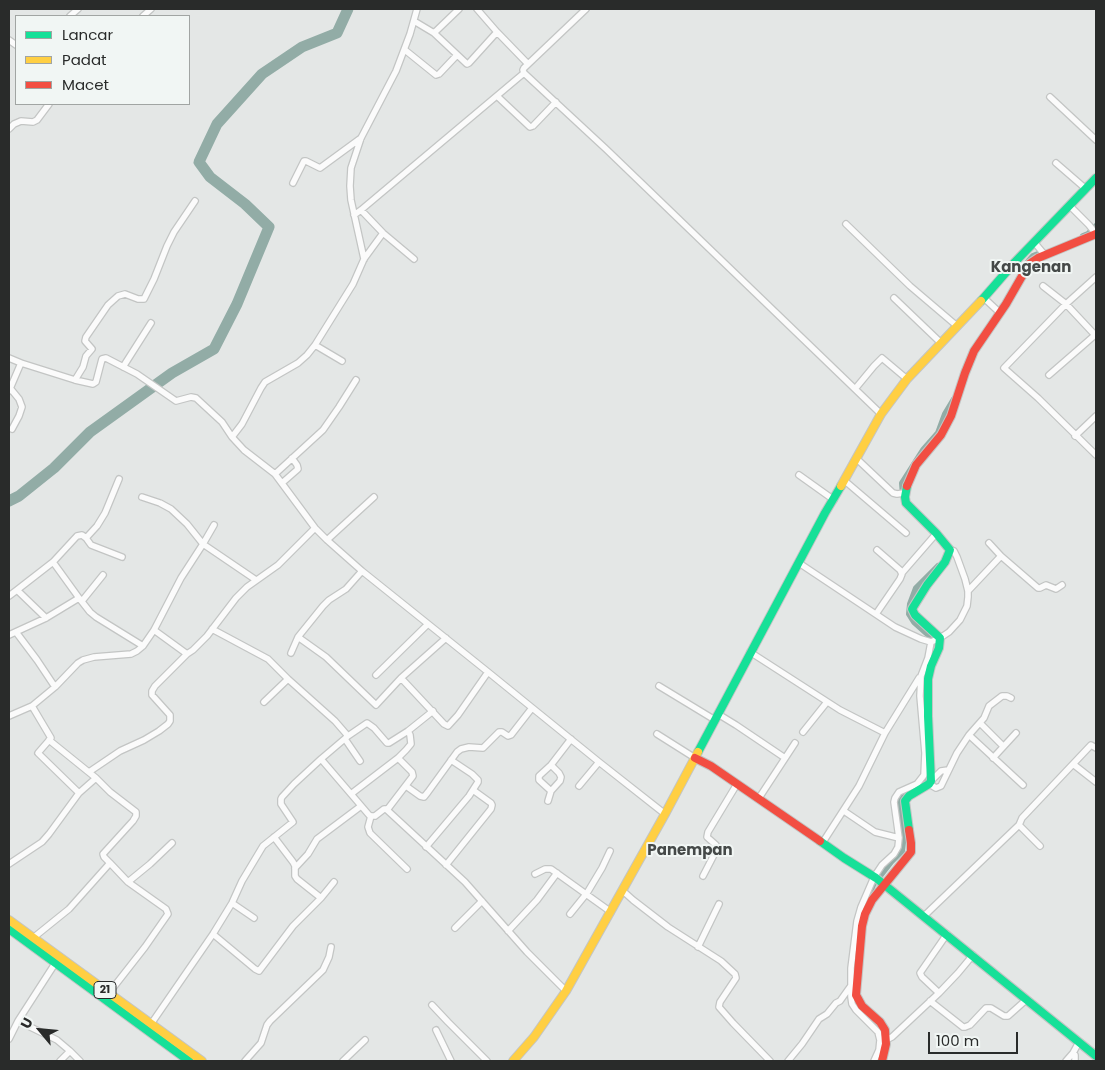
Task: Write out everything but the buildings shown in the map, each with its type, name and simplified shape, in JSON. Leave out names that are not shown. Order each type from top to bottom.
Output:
[{"type":"main road","points":[[882,1061],[886,1034],[883,1026],[862,1006],[856,996],[856,952],[865,914],[879,880],[910,852],[911,843],[905,801],[927,781],[928,679],[931,666],[939,648],[912,610],[927,585],[945,562],[950,550],[934,536],[909,508],[903,493],[916,465],[941,435],[951,416],[974,351],[998,312],[1034,242],[1096,178]]},
{"type":"main road","points":[[513,1061],[534,1037],[566,991],[623,891],[696,758],[750,652],[881,414],[907,379],[984,298],[1021,267],[1044,253],[1096,233]]},
{"type":"main road","points":[[696,758],[759,798],[844,858],[879,880],[1096,1056]]},
{"type":"main road","name":"21","points":[[9,920],[133,1020],[189,1061]]},
{"type":"main road","name":"21","points":[[9,929],[108,993],[202,1061]]},
{"type":"street","points":[[364,259],[354,215],[350,186],[351,168],[361,138],[396,72],[417,9]]},
{"type":"street","points":[[434,32],[459,9]]},
{"type":"street","points":[[477,9],[528,64]]},
{"type":"street","points":[[354,215],[524,73],[524,69],[528,64],[586,9]]},
{"type":"street","points":[[414,21],[434,32],[466,63],[469,63],[498,32]]},
{"type":"street","points":[[404,50],[436,75],[457,55]]},
{"type":"street","points":[[524,73],[601,144],[881,414]]},
{"type":"street","points":[[497,96],[530,127],[556,102]]},
{"type":"street","points":[[1050,97],[1096,140]]},
{"type":"street","points":[[9,128],[21,121],[33,122],[38,120],[48,105]]},
{"type":"street","points":[[293,183],[304,161],[320,168],[361,138]]},
{"type":"street","points":[[1056,163],[1086,189]]},
{"type":"street","points":[[76,380],[87,354],[92,349],[85,341],[86,337],[108,305],[118,296],[125,294],[138,299],[144,299],[174,232],[195,201]]},
{"type":"street","points":[[1070,206],[1096,233]]},
{"type":"street","points":[[361,210],[383,233],[414,259]]},
{"type":"street","points":[[846,224],[910,286],[957,326]]},
{"type":"street","points":[[232,437],[242,424],[263,384],[298,363],[315,345],[354,284],[364,259],[383,233]]},
{"type":"street","points":[[1034,242],[1044,253]]},
{"type":"street","points":[[1096,277],[1066,304],[1004,368],[1038,398],[1096,456]]},
{"type":"street","points":[[1043,286],[1066,304],[1096,334],[1049,375]]},
{"type":"street","points":[[894,298],[941,343]]},
{"type":"street","points":[[984,298],[998,312]]},
{"type":"street","points":[[123,367],[151,323]]},
{"type":"street","points":[[315,345],[342,361]]},
{"type":"street","points":[[9,358],[94,384],[104,358],[143,378],[177,402],[191,397],[196,398],[222,422],[244,450],[275,474],[315,528],[327,540],[362,571],[665,814]]},
{"type":"street","points":[[855,389],[882,358],[907,379]]},
{"type":"street","points":[[12,428],[22,407],[20,399],[10,387],[21,363]]},
{"type":"street","points":[[275,474],[323,430],[356,380]]},
{"type":"street","points":[[1075,436],[1096,416]]},
{"type":"street","points":[[282,483],[298,469],[292,458]]},
{"type":"street","points":[[857,459],[891,492],[895,494],[903,493]]},
{"type":"street","points":[[799,475],[834,500]]},
{"type":"street","points":[[86,538],[105,513],[119,479]]},
{"type":"street","points":[[845,481],[906,533]]},
{"type":"street","points":[[327,540],[374,497]]},
{"type":"street","points":[[142,498],[160,503],[171,509],[187,524],[203,544],[256,580]]},
{"type":"street","points":[[9,716],[32,706],[55,688],[83,660],[94,657],[130,654],[143,646],[154,630],[180,578],[214,525]]},
{"type":"street","points":[[89,772],[168,724],[170,715],[152,695],[155,686],[187,654],[200,644],[247,587],[278,565],[315,528]]},
{"type":"street","points":[[9,596],[54,562],[77,536],[82,535],[91,545],[122,558]]},
{"type":"street","points":[[876,614],[900,579],[902,573],[934,536]]},
{"type":"street","points":[[989,543],[1000,556],[1038,588],[1046,585],[1056,589],[1062,585]]},
{"type":"street","points":[[877,550],[902,573]]},
{"type":"street","points":[[823,842],[859,786],[885,733],[920,676],[935,640],[953,628],[963,617],[967,606],[968,591],[957,557],[954,551],[950,550]]},
{"type":"street","points":[[968,591],[1000,556]]},
{"type":"street","points":[[54,562],[90,612],[143,646]]},
{"type":"street","points":[[799,563],[901,631],[921,639],[935,640]]},
{"type":"street","points":[[291,652],[298,637],[327,602],[346,589],[362,571]]},
{"type":"street","points":[[9,635],[80,600],[103,575]]},
{"type":"street","points":[[17,590],[46,618]]},
{"type":"street","points":[[376,675],[428,624]]},
{"type":"street","points":[[212,629],[268,660],[335,720],[360,761]]},
{"type":"street","points":[[154,630],[187,654]]},
{"type":"street","points":[[16,632],[55,688]]},
{"type":"street","points":[[298,637],[326,657],[375,705],[378,705],[402,678],[446,638]]},
{"type":"street","points":[[750,652],[840,710],[885,733]]},
{"type":"street","points":[[402,678],[446,725],[449,725],[488,672]]},
{"type":"street","points":[[920,676],[925,770],[927,781],[934,787],[941,786],[957,752],[980,723],[989,706],[1004,696],[1011,698]]},
{"type":"street","points":[[264,702],[288,679]]},
{"type":"street","points":[[659,686],[716,717],[736,724],[785,758]]},
{"type":"street","points":[[804,732],[827,702]]},
{"type":"street","points":[[32,706],[50,736],[38,753],[79,793]]},
{"type":"street","points":[[406,786],[420,796],[424,796],[456,752],[469,747],[484,748],[499,732],[508,736],[511,735],[532,708]]},
{"type":"street","points":[[151,1024],[213,934],[232,903],[258,853],[263,846],[293,821],[281,804],[281,798],[321,759],[367,723],[389,743],[433,711]]},
{"type":"street","points":[[980,723],[1003,746]]},
{"type":"street","points":[[351,794],[398,758],[410,746],[408,730]]},
{"type":"street","points":[[993,758],[1016,733]]},
{"type":"street","points":[[657,734],[696,758]]},
{"type":"street","points":[[969,735],[1023,785]]},
{"type":"street","points":[[551,791],[538,779],[540,774],[551,765],[570,738]]},
{"type":"street","points":[[49,740],[136,813],[130,824],[103,856],[128,882],[169,913],[145,947],[108,993]]},
{"type":"street","points":[[759,798],[795,743]]},
{"type":"street","points":[[924,916],[1019,825],[1022,818],[1091,745],[1096,748]]},
{"type":"street","points":[[371,816],[384,809],[386,810],[413,777],[414,774],[398,758]]},
{"type":"street","points":[[321,759],[371,816]]},
{"type":"street","points":[[426,847],[469,796],[478,780],[451,760]]},
{"type":"street","points":[[579,786],[599,762]]},
{"type":"street","points":[[1073,764],[1095,780]]},
{"type":"street","points":[[548,800],[551,791],[561,778],[551,765]]},
{"type":"street","points":[[884,1043],[878,1032],[853,1006],[850,997],[856,952],[858,916],[879,880],[882,865],[897,850],[899,844],[895,798],[899,792],[927,781],[941,771],[948,770]]},
{"type":"street","points":[[9,864],[42,842],[79,793],[96,778]]},
{"type":"street","points":[[702,876],[717,848],[707,837],[708,832],[737,784]]},
{"type":"street","points":[[446,865],[491,809],[492,805],[490,802],[473,790]]},
{"type":"street","points":[[295,868],[308,854],[317,839],[361,806]]},
{"type":"street","points":[[386,810],[464,882],[566,991]]},
{"type":"street","points":[[844,810],[875,832],[899,838]]},
{"type":"street","points":[[371,816],[368,827],[370,833],[407,869]]},
{"type":"street","points":[[1019,825],[1040,846]]},
{"type":"street","points":[[274,837],[293,862],[297,879],[321,898]]},
{"type":"street","points":[[128,882],[172,842]]},
{"type":"street","points":[[570,914],[585,895],[610,851]]},
{"type":"street","points":[[33,938],[69,909],[110,863]]},
{"type":"street","points":[[535,874],[548,868],[558,873],[585,895],[611,912]]},
{"type":"street","points":[[508,931],[537,900],[558,873]]},
{"type":"street","points":[[213,934],[259,971],[293,926],[334,882]]},
{"type":"street","points":[[623,891],[668,927],[721,961],[735,974],[736,978],[720,1002],[719,1007],[770,1061]]},
{"type":"street","points":[[455,928],[482,901]]},
{"type":"street","points":[[232,903],[254,918]]},
{"type":"street","points":[[698,947],[719,904]]},
{"type":"street","points":[[939,993],[920,973],[947,934]]},
{"type":"street","points":[[245,1061],[261,1044],[270,1021],[322,970],[330,957],[331,947]]},
{"type":"street","points":[[874,1061],[884,1043],[939,993],[973,955]]},
{"type":"street","points":[[9,1039],[11,1031],[57,960]]},
{"type":"street","points":[[788,1061],[819,1019],[840,1001],[850,987]]},
{"type":"street","points":[[930,1001],[965,1027],[986,1008],[991,1008],[1004,1016],[1008,1016],[1026,1000]]},
{"type":"street","points":[[432,1005],[487,1061]]},
{"type":"street","points":[[18,1021],[57,1040],[80,1061]]},
{"type":"street","points":[[436,1030],[451,1061]]},
{"type":"street","points":[[343,1061],[365,1040]]},
{"type":"street","points":[[1066,1061],[1079,1042]]},
{"type":"street","points":[[60,1061],[70,1051]]},
{"type":"street","points":[[1073,1053],[1075,1061]]},
{"type":"waterway","points":[[9,501],[19,496],[54,468],[90,432],[172,373],[214,349],[237,304],[269,227],[245,204],[210,177],[199,162],[217,124],[262,74],[302,47],[337,33],[348,9]]},
{"type":"waterway","points":[[1083,236],[1096,226]]},
{"type":"waterway","points":[[1025,265],[1033,256],[1043,252]]},
{"type":"waterway","points":[[903,496],[902,483],[923,450],[938,433],[945,414],[954,399]]},
{"type":"waterway","points":[[932,657],[936,644],[914,622],[909,614],[910,604],[916,588],[938,566]]},
{"type":"waterway","points":[[864,911],[873,885],[902,851],[904,834],[899,804],[904,795],[922,785],[928,779],[929,773]]},
{"type":"waterway","points":[[853,978],[855,956]]},
{"type":"waterway","points":[[853,993],[853,999],[881,1030],[883,1037]]},
{"type":"traffic: fast","points":[[981,301],[1015,262],[1096,178]]},
{"type":"traffic: fast","points":[[698,752],[841,486]]},
{"type":"traffic: fast","points":[[907,486],[906,503],[950,550],[945,562],[927,585],[912,609],[915,615],[940,638],[939,648],[931,666],[928,679],[931,781],[909,796],[905,801],[909,830]]},
{"type":"traffic: fast","points":[[820,841],[876,878],[1096,1056]]},
{"type":"traffic: fast","points":[[9,929],[189,1061]]},
{"type":"traffic: slow","points":[[841,486],[881,414],[907,379],[981,301]]},
{"type":"traffic: slow","points":[[513,1061],[534,1037],[566,991],[698,752]]},
{"type":"traffic: slow","points":[[9,920],[202,1061]]},
{"type":"traffic: jam","points":[[907,486],[916,465],[941,435],[951,416],[974,351],[1006,304],[1029,264],[1038,258],[1096,234]]},
{"type":"traffic: jam","points":[[695,758],[711,766],[820,841]]},
{"type":"traffic: jam","points":[[882,1061],[886,1044],[885,1030],[880,1022],[862,1006],[856,995],[862,926],[865,914],[872,900],[911,852],[909,830]]},
{"type":"district","name":"Kangenan","points":[[1031,268]]},
{"type":"district","name":"Panempan","points":[[690,851]]}]
